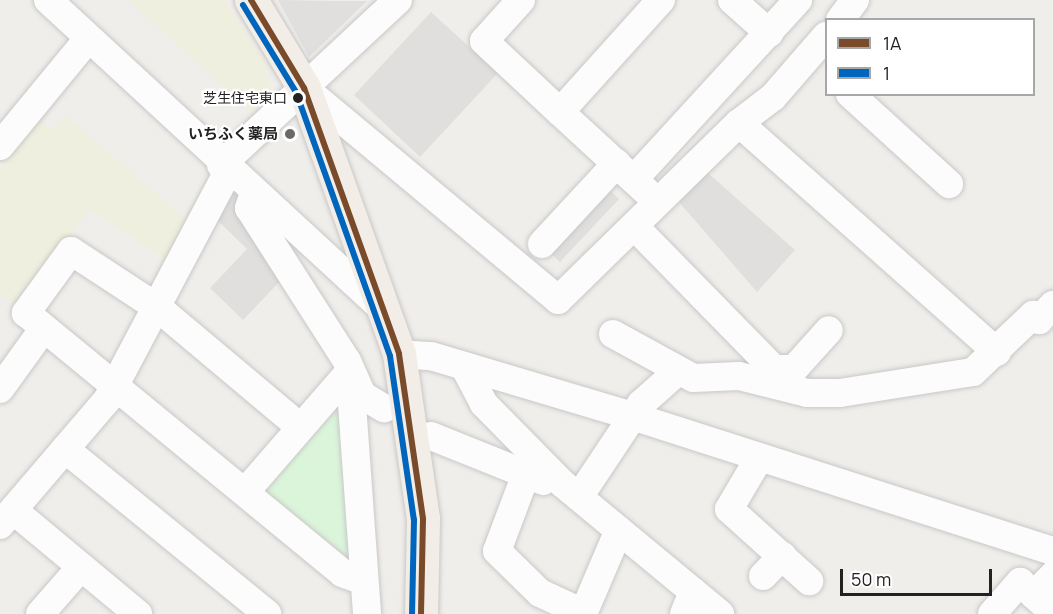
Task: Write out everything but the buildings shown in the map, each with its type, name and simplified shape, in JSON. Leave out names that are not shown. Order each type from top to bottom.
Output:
[{"type":"main road","points":[[251,0],[304,88],[388,314],[399,354],[423,519],[421,614]]},
{"type":"street","points":[[48,0],[253,194],[388,314]]},
{"type":"street","points":[[138,614],[81,567],[6,517],[117,384],[158,308],[225,168],[304,88],[398,0]]},
{"type":"street","points":[[521,0],[484,41],[659,204]]},
{"type":"street","points":[[560,112],[661,0]]},
{"type":"street","points":[[732,0],[769,33]]},
{"type":"street","points":[[542,244],[626,171],[769,33],[798,0]]},
{"type":"street","points":[[842,18],[855,0]]},
{"type":"street","points":[[0,146],[88,39]]},
{"type":"street","points":[[304,88],[558,300],[659,204],[739,123],[821,56]]},
{"type":"street","points":[[852,96],[949,184]]},
{"type":"street","points":[[739,123],[997,352]]},
{"type":"street","points":[[253,194],[249,208],[365,392]]},
{"type":"street","points":[[635,227],[774,369],[794,369],[824,348]]},
{"type":"street","points":[[300,427],[158,308],[71,251],[26,313],[117,384],[342,573],[364,581]]},
{"type":"street","points":[[613,334],[677,372],[693,378],[763,380],[807,393],[840,393],[973,372],[997,352],[1033,315],[1048,320]]},
{"type":"street","points":[[4,373],[44,328]]},
{"type":"street","points":[[399,354],[464,366],[632,416],[758,460],[1053,551]]},
{"type":"street","points":[[464,366],[484,404],[571,490],[619,530],[688,603],[720,614]]},
{"type":"street","points":[[571,490],[632,416],[677,372]]},
{"type":"street","points":[[246,491],[300,427],[365,392]]},
{"type":"street","points":[[365,392],[352,404],[367,614]]},
{"type":"street","points":[[431,436],[571,490]]},
{"type":"street","points":[[65,449],[267,614]]},
{"type":"street","points":[[758,460],[729,509],[773,566],[809,581]]},
{"type":"street","points":[[526,474],[497,551],[540,593],[583,614],[619,530]]},
{"type":"street","points":[[40,614],[81,567]]},
{"type":"street","points":[[992,614],[1020,582],[1047,594]]},
{"type":"green space","points":[[128,0],[225,0],[265,63],[271,90],[251,112]]},
{"type":"green space","points":[[65,115],[189,222],[169,262],[89,209],[20,309],[0,294],[0,170],[36,118],[52,131]]},
{"type":"green space","points":[[325,410],[341,413],[351,561],[343,565],[261,489]]},
{"type":"shaded area","points":[[278,0],[337,1],[367,1],[309,57]]},
{"type":"shaded area","points":[[431,12],[498,73],[420,157],[354,95]]},
{"type":"shaded area","points":[[708,173],[795,250],[757,292],[679,202]]},
{"type":"shaded area","points":[[230,182],[285,276],[243,320],[210,288],[247,249],[211,214]]},
{"type":"shaded area","points":[[607,187],[619,199],[560,262],[548,251]]},
{"type":"transit line","name":"1A","points":[[251,0],[304,88],[399,354],[423,519],[421,614]]},
{"type":"transit line","name":"1","points":[[243,5],[296,92],[390,356],[414,520],[412,614]]},
{"type":"place","name":"芝生住宅東口","points":[[298,98]]},
{"type":"place","name":"いちふく薬局","points":[[290,134]]}]
